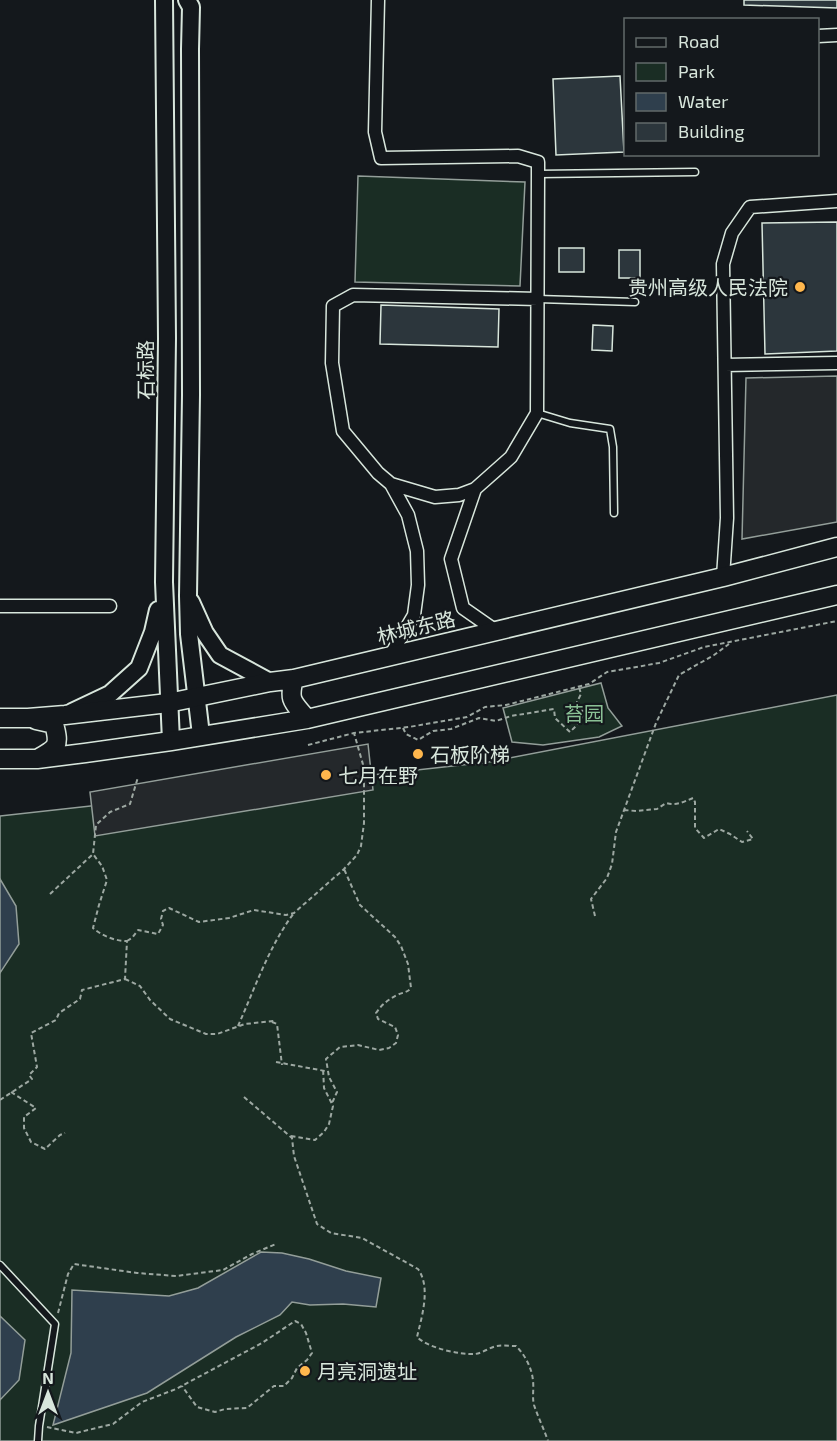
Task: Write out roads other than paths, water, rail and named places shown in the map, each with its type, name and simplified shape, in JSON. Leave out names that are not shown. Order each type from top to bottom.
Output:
[{"type":"main road","points":[[163,3],[192,2],[188,596],[189,634],[201,735]]},
{"type":"main road","name":"石标路","points":[[163,3],[167,338],[164,582],[171,741]]},
{"type":"main road","name":"林城东路","points":[[0,718],[65,715],[168,704],[294,679],[723,577],[837,547]]},
{"type":"main road","points":[[65,715],[110,694],[139,668],[153,632],[164,582]]},
{"type":"main road","points":[[0,759],[37,759],[171,741],[307,719],[837,595]]},
{"type":"main road","points":[[188,596],[205,633],[220,655],[270,682]]},
{"type":"main road","points":[[166,635],[189,634]]},
{"type":"main road","points":[[294,679],[290,692],[292,702],[307,719]]},
{"type":"main road","points":[[28,718],[54,724],[58,738],[53,750],[37,759]]},
{"type":"street","points":[[378,0],[375,132],[381,158],[518,156],[538,162],[537,413],[511,457],[475,489],[459,495],[435,497],[391,484]]},
{"type":"street","points":[[819,36],[837,35]]},
{"type":"street","points":[[723,577],[728,518],[723,264],[732,233],[750,207],[837,201]]},
{"type":"street","points":[[390,656],[414,615],[418,585],[417,551],[408,514],[391,484],[378,473],[343,431],[332,363],[333,306],[353,295],[538,299]]},
{"type":"street","points":[[725,364],[837,363]]},
{"type":"street","points":[[475,489],[450,559],[463,608],[496,631]]},
{"type":"street","points":[[0,606],[110,606]]},
{"type":"lane","points":[[538,174],[695,172]]},
{"type":"lane","points":[[538,299],[635,302]]},
{"type":"lane","points":[[537,413],[570,423],[610,429],[613,447],[614,513]]},
{"type":"lane","points":[[0,1265],[55,1324],[38,1441]]},
{"type":"water","points":[[0,879],[16,906],[19,944],[0,973]]},
{"type":"water","points":[[261,1252],[282,1253],[381,1278],[376,1307],[343,1304],[310,1305],[292,1302],[280,1315],[236,1337],[147,1393],[53,1425],[71,1353],[72,1290],[169,1296],[198,1288]]},
{"type":"water","points":[[0,1316],[25,1340],[19,1380],[0,1400]]},
{"type":"place","name":"贵州高级人民法院","points":[[800,287]]},
{"type":"place","name":"石板阶梯","points":[[418,754]]},
{"type":"place","name":"七月在野","points":[[326,775]]},
{"type":"place","name":"月亮洞遗址","points":[[305,1371]]},
{"type":"park label","name":"苔园","points":[[584,713]]}]
